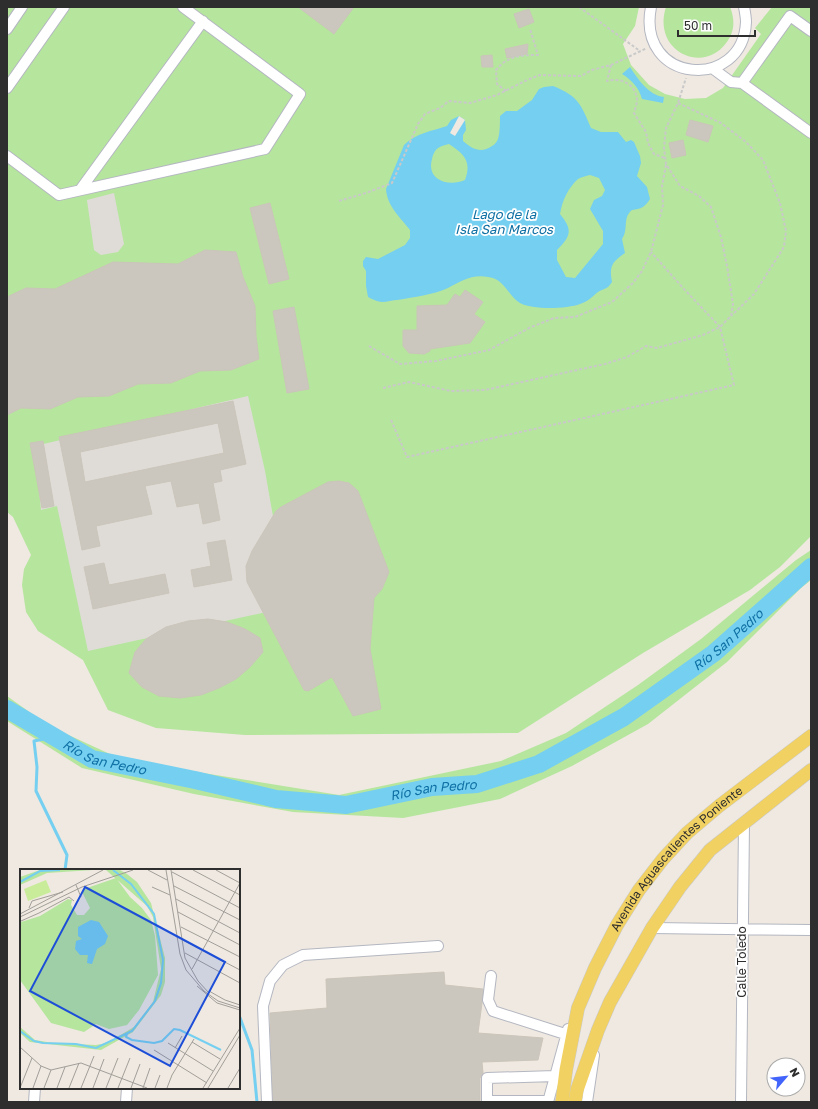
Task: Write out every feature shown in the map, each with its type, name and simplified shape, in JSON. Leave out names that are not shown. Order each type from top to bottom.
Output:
[{"type":"main road","name":"Avenida Aguascalientes Poniente","points":[[562,1102],[560,1073],[577,1010],[595,968],[617,925],[639,890],[663,859],[687,833],[811,736]]},
{"type":"main road","name":"Avenida Aguascalientes Poniente","points":[[576,1096],[598,1030],[617,989],[652,928],[680,887],[710,850],[811,770]]},
{"type":"street","points":[[7,29],[22,7]]},
{"type":"street","points":[[7,88],[64,7]]},
{"type":"street","points":[[7,156],[59,195],[265,149],[300,94],[183,7]]},
{"type":"street","points":[[651,7],[649,20],[650,35],[657,49],[668,60],[682,68],[697,71],[712,68],[726,62],[737,51],[744,37],[746,21],[744,7]]},
{"type":"street","points":[[742,83],[790,16],[811,32]]},
{"type":"street","points":[[80,190],[203,21]]},
{"type":"street","points":[[712,68],[730,82],[742,83],[811,133]]},
{"type":"street","name":"Calle Toledo","points":[[741,1102],[744,823]]},
{"type":"street","points":[[652,928],[811,930]]},
{"type":"street","points":[[267,1102],[263,1006],[270,982],[283,965],[303,955],[438,946]]},
{"type":"street","points":[[491,976],[488,1000],[492,1011],[566,1034]]},
{"type":"street","name":"Avenida Aguascalientes Poniente","points":[[548,1102],[560,1073],[566,1034],[577,1010]]},
{"type":"street","name":"Avenida Aguascalientes Poniente","points":[[587,1102],[598,1030]]},
{"type":"street","points":[[548,1102],[487,1102],[487,1078],[560,1073]]},
{"type":"street","points":[[34,1102],[35,1089]]},
{"type":"street","points":[[126,1102],[127,1089]]},
{"type":"path","points":[[579,7],[640,51]]},
{"type":"path","points":[[506,91],[497,84],[496,70],[507,59],[527,55],[538,55],[530,29]]},
{"type":"path","points":[[339,200],[366,193],[392,183],[418,124],[426,114],[440,108],[449,101],[470,103],[506,91],[527,80],[540,76],[581,76],[592,70],[611,65],[655,44]]},
{"type":"path","points":[[611,65],[607,81],[615,79],[623,80],[630,86],[636,95],[637,102],[634,112],[646,132],[648,143],[654,154],[665,158]]},
{"type":"path","points":[[369,346],[400,364],[436,361],[489,350],[529,328],[554,318],[575,317],[612,302],[642,271],[651,252],[663,205],[662,186],[666,164],[664,148],[666,128],[678,103],[689,69]]},
{"type":"path","points":[[383,388],[409,382],[451,391],[485,390],[605,364],[627,357],[646,346],[657,348],[704,334],[720,327],[754,294],[784,247],[786,231],[780,203],[763,160],[746,142],[721,123],[678,103]]},
{"type":"path","points":[[666,164],[680,186],[699,196],[711,207],[721,237],[728,266],[732,304],[731,316]]},
{"type":"path","points":[[391,420],[407,457],[734,385],[720,327],[651,252]]},
{"type":"green space","points":[[7,7],[639,7],[635,26],[623,44],[631,65],[649,85],[665,94],[685,99],[706,98],[723,88],[761,34],[755,28],[772,7],[811,7],[811,536],[780,567],[750,590],[643,653],[518,733],[245,735],[156,728],[108,710],[83,660],[38,631],[26,612],[22,585],[24,569],[31,555],[13,517],[7,512]]},
{"type":"green space","points":[[666,7],[730,7],[733,22],[732,33],[720,49],[709,56],[696,58],[684,55],[674,48],[667,37],[664,23]]},
{"type":"green space","points":[[811,550],[811,580],[801,588],[727,662],[648,724],[572,766],[500,799],[403,818],[293,812],[194,794],[82,768],[7,721],[7,696],[49,726],[123,760],[339,795],[501,761],[566,733],[638,685],[701,639],[796,560]]},
{"type":"shaded area","points":[[114,193],[124,244],[118,252],[101,255],[94,250],[87,200]]},
{"type":"shaded area","points":[[248,396],[265,471],[289,607],[88,651],[57,506],[41,510],[35,446]]},
{"type":"water","points":[[630,67],[648,90],[658,96],[664,97],[663,103],[642,99],[635,85],[622,74]]},
{"type":"water","name":"Lago de la Isla San Marcos","points":[[553,86],[568,93],[578,102],[591,128],[601,132],[618,132],[626,142],[631,140],[634,142],[640,156],[641,163],[637,176],[647,187],[650,199],[642,207],[632,210],[627,216],[625,231],[622,239],[625,253],[612,265],[612,282],[610,285],[583,303],[558,308],[533,307],[520,303],[502,284],[494,278],[482,276],[472,277],[448,288],[417,297],[382,302],[368,297],[366,271],[363,266],[363,261],[366,257],[378,259],[405,245],[410,238],[410,230],[391,206],[386,189],[404,145],[419,135],[447,126],[451,120],[459,116],[465,120],[466,130],[463,135],[463,141],[477,150],[484,150],[495,144],[498,139],[500,131],[500,116],[506,111],[517,111],[532,100],[539,89]],"holes":[[[449,144],[459,151],[467,163],[468,168],[465,180],[452,183],[446,182],[435,177],[432,172],[431,166],[434,152],[440,147]],[[590,175],[599,178],[605,190],[602,196],[594,200],[590,209],[603,231],[603,244],[575,278],[566,277],[557,260],[557,250],[568,237],[569,233],[567,224],[560,214],[561,209],[571,186],[579,178]]]},
{"type":"pier","points":[[459,116],[465,120],[455,136],[450,133]]},
{"type":"building","points":[[298,7],[354,7],[334,34]]},
{"type":"building","points":[[529,9],[534,22],[519,28],[514,14]]},
{"type":"building","points":[[528,44],[527,54],[507,58],[505,49]]},
{"type":"building","points":[[492,55],[493,67],[482,67],[481,56]]},
{"type":"building","points":[[690,120],[713,126],[708,142],[686,135]]},
{"type":"building","points":[[683,140],[686,155],[672,158],[669,143]]},
{"type":"building","points":[[270,203],[289,279],[269,284],[250,208]]},
{"type":"building","points":[[205,250],[236,252],[243,277],[255,306],[256,336],[259,359],[231,370],[200,371],[171,383],[138,384],[109,396],[78,397],[50,409],[21,408],[7,415],[7,297],[26,288],[55,289],[113,262],[178,264]]},
{"type":"building","points":[[465,290],[483,302],[474,314],[485,322],[470,343],[430,349],[430,351],[424,354],[409,353],[403,346],[403,330],[417,330],[417,306],[447,305],[455,294],[460,297]]},
{"type":"building","points":[[294,307],[309,389],[287,393],[273,311]]},
{"type":"building","points":[[233,401],[246,464],[220,470],[222,481],[213,483],[220,520],[203,524],[199,503],[177,507],[171,481],[145,486],[152,514],[96,526],[100,546],[82,550],[59,437]],"holes":[[[218,423],[224,453],[85,482],[80,452]]]},
{"type":"building","points":[[43,441],[54,506],[42,508],[30,443]]},
{"type":"building","points":[[339,481],[349,483],[358,491],[389,572],[382,589],[374,598],[370,649],[381,709],[353,716],[332,677],[308,691],[304,690],[247,582],[246,566],[252,551],[276,511],[328,482]]},
{"type":"building","points":[[225,540],[232,580],[194,587],[191,570],[211,566],[207,543]]},
{"type":"building","points":[[104,563],[109,585],[165,574],[169,593],[93,609],[84,567]]},
{"type":"building","points":[[208,619],[227,622],[245,629],[260,638],[263,652],[250,667],[236,679],[201,695],[180,698],[159,696],[142,687],[129,673],[135,652],[146,639],[166,627],[188,621]]},
{"type":"building","points":[[444,972],[445,985],[483,989],[478,1033],[543,1038],[538,1060],[482,1062],[483,1073],[480,1078],[480,1102],[273,1102],[270,1013],[327,1008],[326,979]]},
{"type":"waterway","name":"Río San Pedro","points":[[7,709],[92,759],[195,780],[276,799],[346,805],[432,787],[477,784],[539,764],[624,717],[714,653],[811,567]]},
{"type":"waterway","points":[[54,737],[34,741],[37,767],[36,791],[67,855],[65,869]]},
{"type":"waterway","points":[[240,1018],[252,1050],[257,1102]]}]
